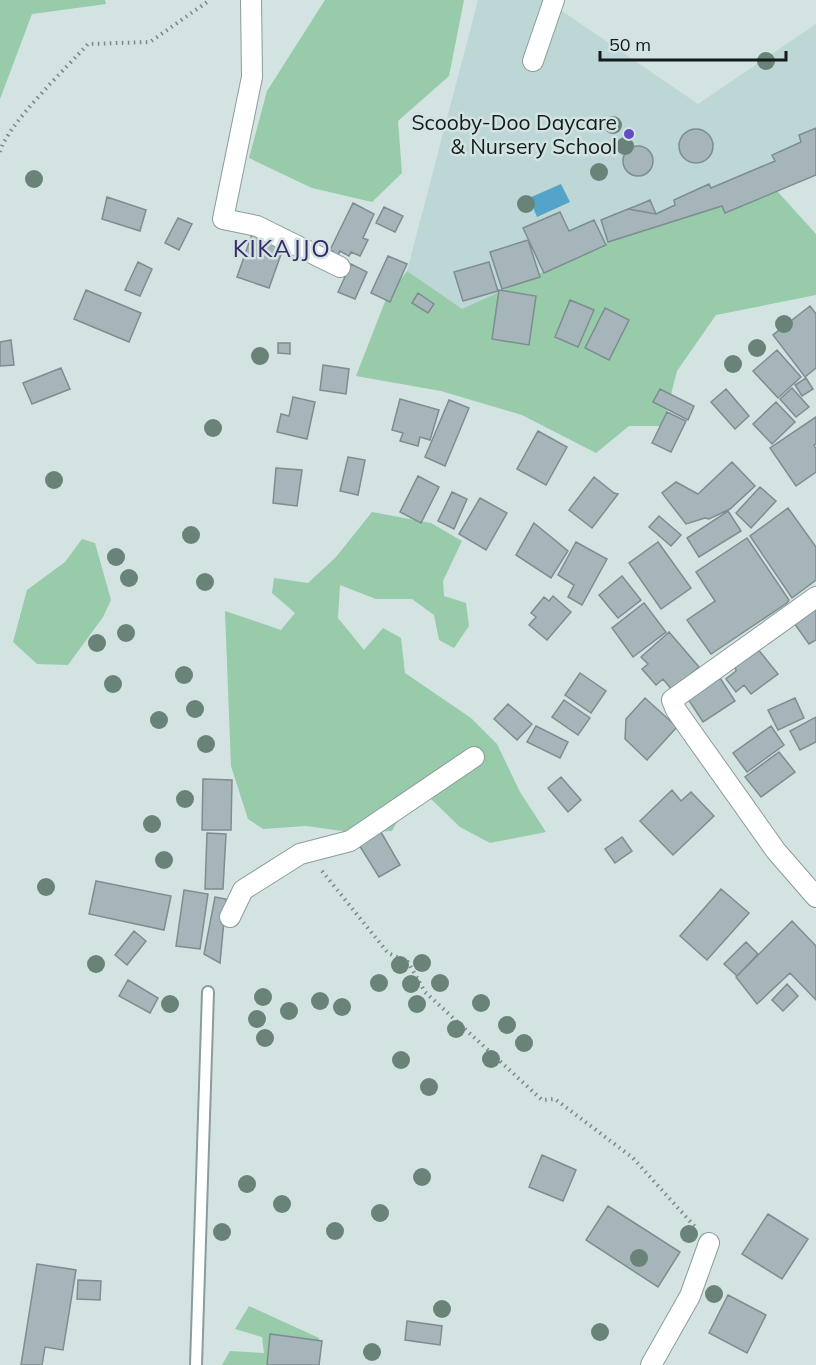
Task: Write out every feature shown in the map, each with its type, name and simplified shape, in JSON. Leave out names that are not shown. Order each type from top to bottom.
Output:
[{"type":"street","points":[[251,0],[252,77],[223,219],[257,226],[340,267]]},
{"type":"street","points":[[533,61],[554,0]]},
{"type":"street","points":[[816,597],[672,700],[676,710],[776,851],[816,897]]},
{"type":"street","points":[[230,917],[243,890],[300,854],[350,841],[474,757]]},
{"type":"street","points":[[651,1365],[690,1296],[709,1243]]},
{"type":"lane","points":[[196,1365],[208,992]]},
{"type":"path","points":[[0,152],[2,144],[26,112],[88,44],[150,42],[210,0]]},
{"type":"path","points":[[321,870],[388,953],[408,962],[425,992],[542,1100],[555,1099],[633,1158],[709,1243]]},
{"type":"shaded area","name":"Scooby-Doo Daycare & Nursery School","points":[[478,0],[546,0],[698,104],[816,24],[816,164],[469,323],[407,271]]},
{"type":"green space","points":[[0,0],[105,0],[106,4],[32,14],[0,99]]},
{"type":"green space","points":[[325,0],[464,0],[449,76],[398,121],[402,173],[372,202],[312,188],[249,158],[267,91]]},
{"type":"green space","points":[[777,191],[816,234],[816,295],[716,315],[677,371],[663,426],[629,426],[596,453],[522,415],[441,391],[356,376],[386,299],[407,271],[462,309],[608,242],[722,206],[725,212]]},
{"type":"green space","points":[[372,512],[431,523],[462,541],[443,581],[444,596],[466,603],[469,626],[454,648],[439,640],[434,615],[412,599],[376,599],[340,585],[338,618],[364,650],[383,628],[401,638],[405,673],[471,718],[497,744],[520,792],[546,832],[490,843],[460,827],[430,798],[401,815],[392,831],[357,833],[306,826],[263,829],[248,819],[231,766],[225,611],[281,630],[295,613],[272,593],[274,578],[308,583],[336,557]]},
{"type":"green space","points":[[82,539],[95,543],[111,600],[103,617],[68,665],[37,664],[13,642],[27,590],[65,562]]},
{"type":"green space","points":[[249,1306],[319,1338],[320,1365],[222,1365],[230,1351],[264,1353],[262,1337],[235,1329]]},
{"type":"water","points":[[561,184],[570,202],[537,217],[529,198]]},
{"type":"building","points":[[816,128],[816,175],[725,213],[722,206],[608,242],[601,220],[628,209],[656,214],[675,205],[674,200],[709,184],[711,188],[775,161],[772,155],[801,142],[799,135]]},
{"type":"building","points":[[696,129],[708,134],[713,146],[708,158],[696,163],[684,158],[679,146],[684,134]]},
{"type":"building","points":[[638,146],[644,147],[652,155],[652,167],[644,175],[638,176],[632,175],[624,167],[623,161],[624,155],[632,147]]},
{"type":"building","points":[[107,197],[146,210],[140,231],[102,219]]},
{"type":"building","points":[[650,200],[656,214],[628,209],[636,206]]},
{"type":"building","points":[[353,203],[374,214],[363,238],[368,240],[360,256],[351,252],[349,256],[340,251],[336,259],[331,256],[333,251],[330,250]]},
{"type":"building","points":[[384,207],[403,216],[395,232],[376,223]]},
{"type":"building","points":[[560,212],[569,231],[594,220],[606,245],[544,273],[523,228]]},
{"type":"building","points":[[178,218],[192,224],[179,250],[165,243]]},
{"type":"building","points":[[252,234],[284,246],[269,288],[237,277]]},
{"type":"building","points":[[528,240],[540,277],[502,289],[490,252]]},
{"type":"building","points":[[388,256],[407,264],[390,302],[371,293]]},
{"type":"building","points":[[138,262],[152,269],[140,296],[125,290]]},
{"type":"building","points":[[489,262],[498,291],[463,301],[454,272]]},
{"type":"building","points":[[351,264],[367,272],[355,299],[338,292]]},
{"type":"building","points":[[86,290],[141,313],[129,342],[74,319]]},
{"type":"building","points":[[499,290],[536,296],[529,345],[492,339]]},
{"type":"building","points":[[418,293],[434,304],[428,313],[412,303]]},
{"type":"building","points":[[570,300],[594,310],[578,347],[555,337]]},
{"type":"building","points":[[810,306],[816,314],[816,368],[805,377],[773,335]]},
{"type":"building","points":[[605,308],[629,320],[609,360],[585,348]]},
{"type":"building","points":[[11,340],[14,365],[0,366],[0,342]]},
{"type":"building","points":[[278,343],[290,343],[290,354],[278,353]]},
{"type":"building","points":[[777,350],[801,377],[778,398],[753,371]]},
{"type":"building","points":[[323,365],[349,369],[346,394],[320,390]]},
{"type":"building","points":[[61,368],[70,389],[32,404],[23,383]]},
{"type":"building","points":[[806,378],[813,389],[802,396],[795,385]]},
{"type":"building","points":[[792,388],[809,407],[796,417],[780,399]]},
{"type":"building","points":[[660,389],[694,406],[688,420],[653,402]]},
{"type":"building","points":[[726,389],[749,416],[735,429],[711,402]]},
{"type":"building","points":[[293,397],[315,402],[307,439],[277,432],[281,414],[289,416]]},
{"type":"building","points":[[400,399],[439,410],[430,440],[420,437],[418,446],[400,441],[403,433],[392,430]]},
{"type":"building","points":[[449,400],[469,408],[445,466],[425,457]]},
{"type":"building","points":[[776,402],[795,422],[772,444],[753,424]]},
{"type":"building","points":[[667,412],[686,421],[671,452],[652,443]]},
{"type":"building","points":[[816,417],[816,444],[814,445],[816,472],[796,486],[770,448]]},
{"type":"building","points":[[538,431],[567,447],[546,485],[517,469]]},
{"type":"building","points":[[348,457],[365,460],[358,495],[340,491]]},
{"type":"building","points":[[732,462],[755,486],[730,509],[709,519],[705,518],[686,524],[662,493],[676,482],[698,494]]},
{"type":"building","points":[[276,468],[302,470],[297,506],[273,503]]},
{"type":"building","points":[[418,476],[439,487],[421,523],[400,512]]},
{"type":"building","points":[[594,477],[618,494],[592,528],[569,510]]},
{"type":"building","points":[[760,487],[776,501],[751,528],[736,513]]},
{"type":"building","points":[[452,492],[467,499],[454,529],[438,521]]},
{"type":"building","points":[[480,498],[507,513],[486,550],[459,534]]},
{"type":"building","points":[[788,508],[816,547],[816,580],[792,598],[750,536]]},
{"type":"building","points":[[728,511],[741,531],[699,557],[687,538]]},
{"type":"building","points":[[659,516],[681,535],[671,546],[649,527]]},
{"type":"building","points":[[534,523],[568,551],[551,578],[516,555]]},
{"type":"building","points":[[747,538],[789,600],[711,654],[687,620],[715,601],[696,572]]},
{"type":"building","points":[[576,542],[607,559],[582,605],[568,597],[574,585],[558,575]]},
{"type":"building","points":[[658,542],[691,588],[661,609],[629,563]]},
{"type":"building","points":[[622,576],[641,600],[618,618],[599,595]]},
{"type":"building","points":[[553,596],[571,612],[547,640],[529,625],[536,617],[531,613],[544,597],[549,601]]},
{"type":"building","points":[[644,603],[666,632],[633,657],[612,628]]},
{"type":"building","points":[[816,609],[816,640],[809,644],[794,623]]},
{"type":"building","points":[[669,632],[699,667],[672,690],[663,679],[656,685],[642,669],[648,664],[641,657]]},
{"type":"building","points":[[757,648],[778,674],[751,694],[744,685],[736,692],[726,679],[736,671],[735,665]]},
{"type":"building","points":[[580,673],[606,691],[591,713],[565,695]]},
{"type":"building","points":[[720,678],[735,701],[703,722],[688,699]]},
{"type":"building","points":[[645,698],[677,727],[647,760],[625,739],[626,719]]},
{"type":"building","points":[[795,698],[804,718],[778,730],[768,710]]},
{"type":"building","points":[[564,700],[590,718],[578,735],[552,717]]},
{"type":"building","points":[[508,704],[532,724],[517,740],[494,719]]},
{"type":"building","points":[[816,717],[816,742],[800,750],[790,731]]},
{"type":"building","points":[[536,726],[568,742],[560,758],[527,742]]},
{"type":"building","points":[[771,726],[784,745],[747,772],[733,753]]},
{"type":"building","points":[[779,752],[795,772],[761,797],[745,777]]},
{"type":"building","points":[[561,777],[581,800],[568,812],[548,788]]},
{"type":"building","points":[[203,779],[232,780],[231,830],[202,830]]},
{"type":"building","points":[[672,790],[681,801],[691,792],[714,816],[673,855],[640,821]]},
{"type":"building","points":[[378,827],[400,865],[379,877],[356,840]]},
{"type":"building","points":[[207,833],[226,834],[223,889],[205,889]]},
{"type":"building","points":[[622,837],[632,851],[615,863],[605,849]]},
{"type":"building","points":[[96,881],[171,896],[164,930],[89,914]]},
{"type":"building","points":[[721,889],[749,913],[707,960],[680,936]]},
{"type":"building","points":[[184,890],[208,894],[200,949],[176,946]]},
{"type":"building","points":[[215,897],[226,899],[220,963],[204,954]]},
{"type":"building","points":[[792,921],[816,946],[816,1000],[790,973],[757,1004],[736,977]]},
{"type":"building","points":[[134,931],[146,941],[127,965],[115,955]]},
{"type":"building","points":[[746,942],[758,954],[737,976],[724,964]]},
{"type":"building","points":[[128,980],[158,998],[150,1013],[119,996]]},
{"type":"building","points":[[787,984],[798,996],[783,1011],[772,1000]]},
{"type":"building","points":[[542,1155],[576,1170],[563,1201],[529,1187]]},
{"type":"building","points":[[608,1206],[680,1252],[658,1287],[586,1240]]},
{"type":"building","points":[[768,1214],[808,1239],[782,1279],[742,1254]]},
{"type":"building","points":[[37,1264],[76,1270],[63,1350],[45,1347],[42,1365],[21,1365]]},
{"type":"building","points":[[78,1280],[101,1281],[100,1300],[77,1299]]},
{"type":"building","points":[[728,1295],[766,1315],[747,1353],[709,1333]]},
{"type":"building","points":[[407,1321],[442,1326],[440,1345],[405,1340]]},
{"type":"building","points":[[270,1334],[322,1341],[319,1365],[267,1365]]},
{"type":"place","name":"Scooby-Doo Daycare & Nursery School","points":[[629,134]]},
{"type":"district","name":"KIKAJJO","points":[[282,248]]}]
